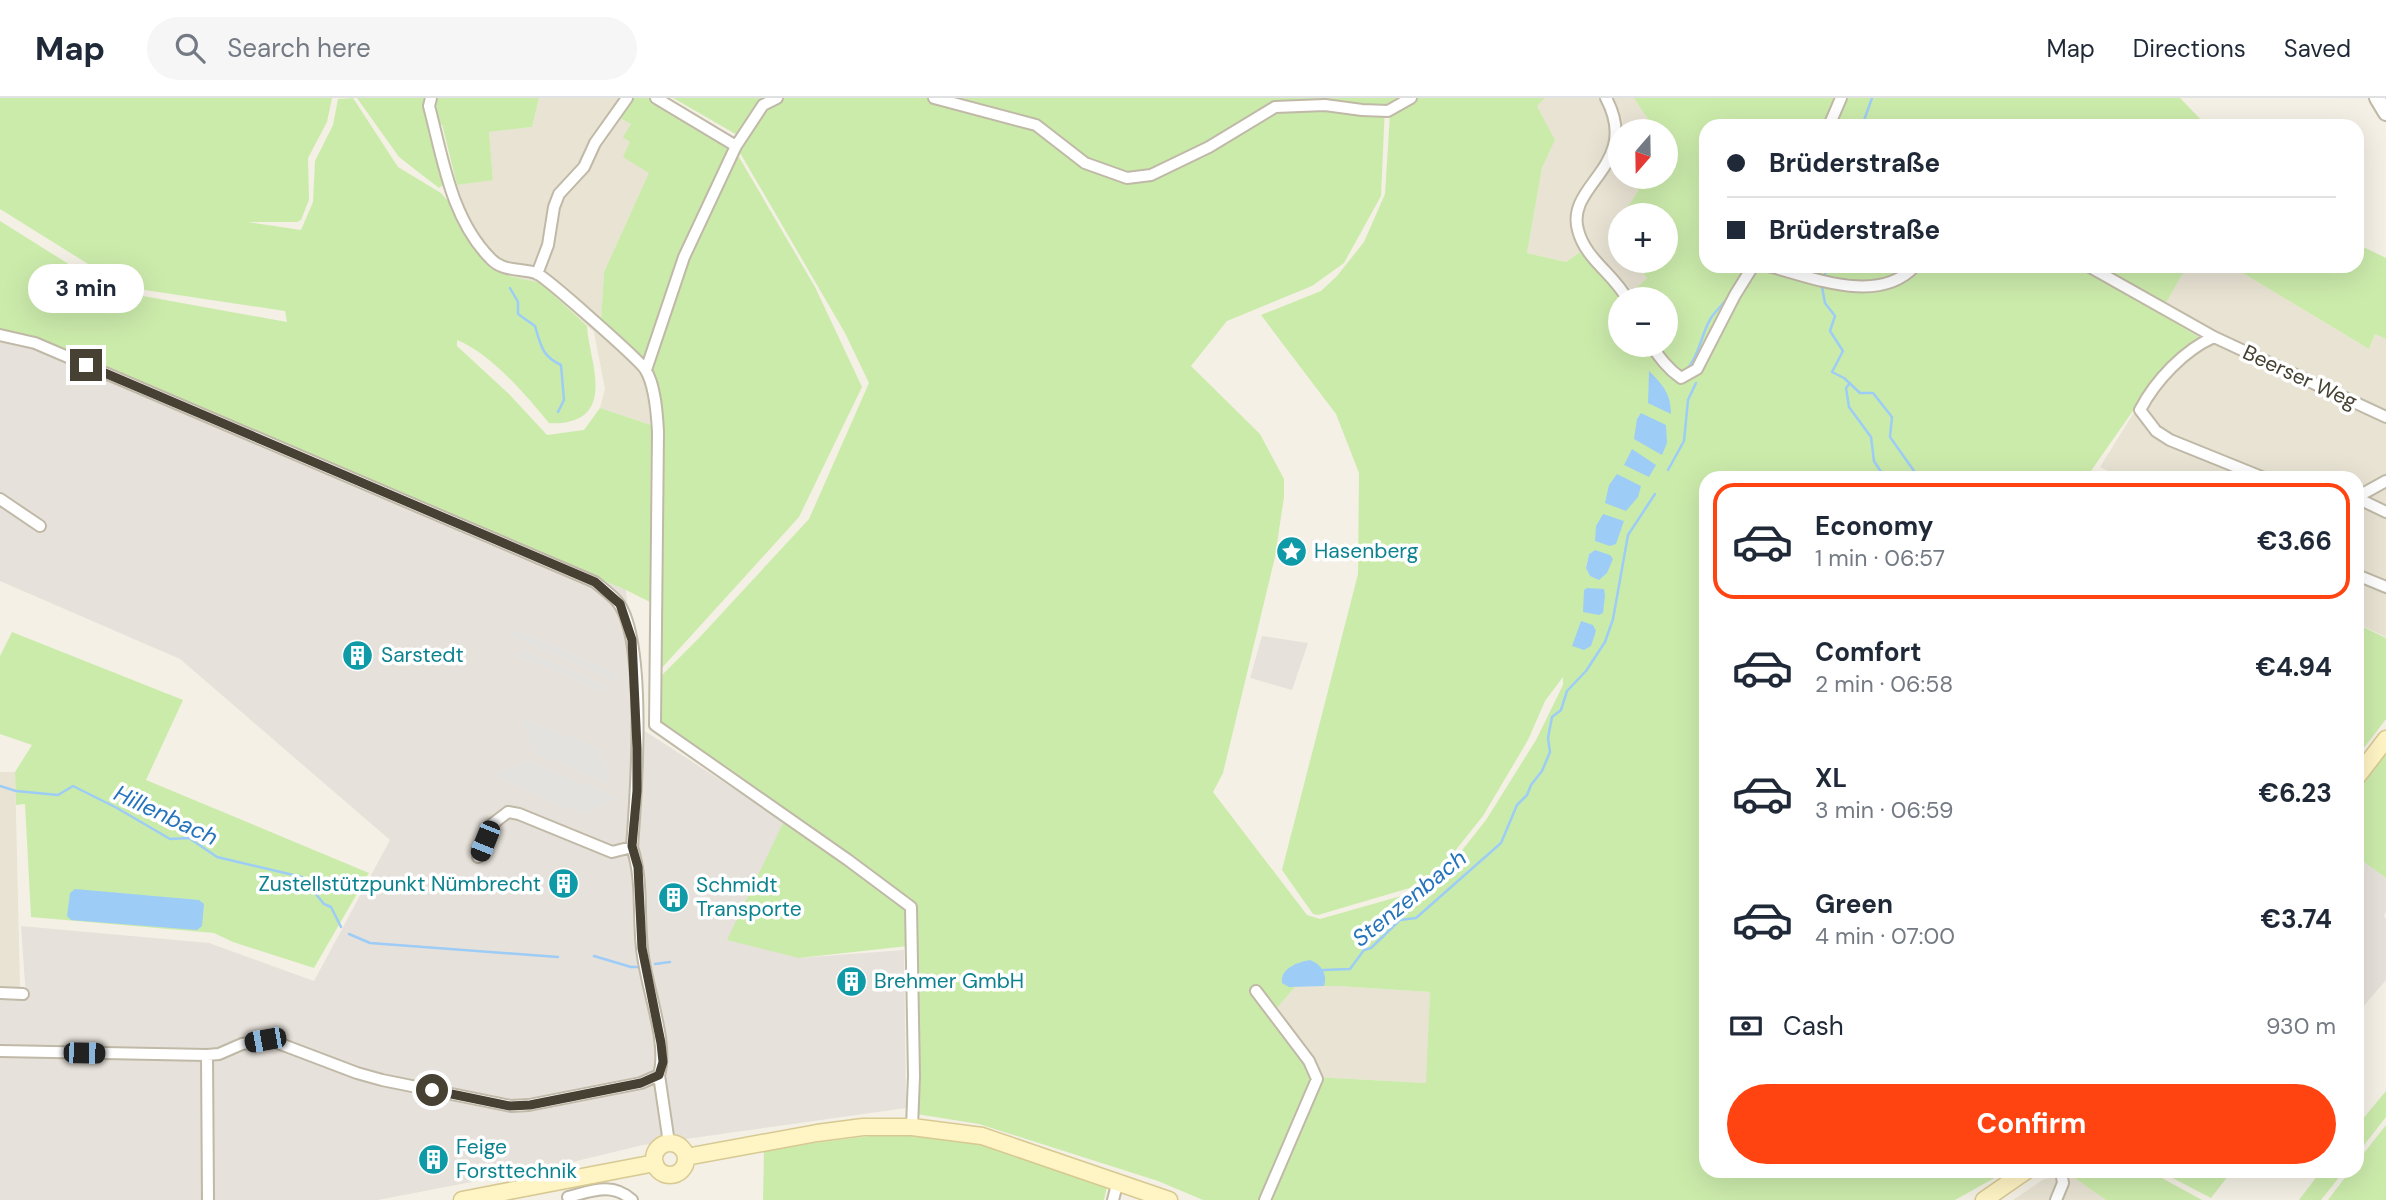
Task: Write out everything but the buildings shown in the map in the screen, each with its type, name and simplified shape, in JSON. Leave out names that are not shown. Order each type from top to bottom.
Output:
[{"type":"main road","points":[[2364,768],[2386,739]]},
{"type":"main road","points":[[686,1157],[829,1131],[863,1127],[912,1127],[982,1136],[1169,1200]]},
{"type":"main road","points":[[669,1143],[679,1146],[686,1157],[683,1169],[674,1175],[663,1173],[655,1163],[657,1151],[669,1143]]},
{"type":"main road","points":[[462,1200],[655,1163]]},
{"type":"main road","points":[[1984,1200],[2016,1178]]},
{"type":"street","points":[[431,98],[429,106],[452,197],[478,243],[492,261],[504,268],[537,274],[646,370],[657,407],[655,725],[911,907],[914,1076],[912,1127]]},
{"type":"street","points":[[537,274],[548,245],[554,207],[559,194],[584,167],[595,143],[627,98]]},
{"type":"street","points":[[656,98],[736,146]]},
{"type":"street","points":[[646,370],[684,257],[736,146],[763,105],[777,98]]},
{"type":"street","points":[[934,98],[1036,125],[1085,163],[1127,178],[1151,175],[1209,147],[1275,107],[1325,105],[1388,111],[1411,98]]},
{"type":"street","points":[[1606,98],[1616,132],[1614,149],[1607,164],[1584,195],[1576,213],[1577,229],[1584,248],[1620,287]]},
{"type":"street","points":[[1832,119],[1841,98]]},
{"type":"street","points":[[2377,98],[2386,113]]},
{"type":"street","points":[[1660,357],[1681,378],[1697,369],[1749,273]]},
{"type":"street","points":[[1796,273],[1845,285],[1870,287],[1888,284],[1904,273]]},
{"type":"street","name":"Beerser Weg","points":[[2100,273],[2214,337],[2386,418]]},
{"type":"street","points":[[0,335],[35,343],[595,582],[620,604],[632,640],[637,752],[632,846],[638,867],[642,948],[661,1043],[663,1062],[659,1075],[669,1143]]},
{"type":"street","points":[[2214,337],[2201,342],[2169,372],[2154,388],[2140,410],[2156,431],[2171,440],[2247,471]]},
{"type":"street","points":[[2364,493],[2386,481]]},
{"type":"street","points":[[0,499],[40,526]]},
{"type":"street","points":[[2364,501],[2386,512]]},
{"type":"street","points":[[2364,578],[2386,587]]},
{"type":"street","points":[[478,857],[491,825],[508,812],[612,852],[632,846]]},
{"type":"street","points":[[1256,991],[1309,1061],[1317,1079],[1265,1200]]},
{"type":"street","points":[[0,993],[23,994]]},
{"type":"street","points":[[0,1051],[207,1055],[219,1054],[242,1044],[271,1040],[357,1073],[510,1106],[530,1105],[641,1083],[659,1075]]},
{"type":"street","points":[[207,1055],[208,1200]]},
{"type":"street","points":[[2056,1200],[2063,1183],[2062,1178]]},
{"type":"street","points":[[568,1180],[568,1198],[608,1188],[623,1192],[632,1200]]},
{"type":"street","points":[[1113,1200],[1118,1181]]},
{"type":"shaded area","points":[[539,98],[631,98],[630,141],[650,172],[604,272],[601,320],[646,383],[651,425],[600,408],[605,389],[594,332],[541,283],[502,274],[490,268],[455,210],[464,205],[457,185],[493,179],[489,132],[532,127]]},
{"type":"shaded area","points":[[1545,98],[1634,98],[1649,119],[1608,119],[1608,189],[1640,190],[1631,203],[1608,203],[1608,267],[1590,245],[1566,262],[1527,253],[1542,168],[1555,140],[1537,106]]},
{"type":"shaded area","points":[[1613,273],[1643,273],[1647,278],[1637,287],[1624,287]]},
{"type":"shaded area","points":[[2183,273],[2243,273],[2369,349],[2375,334],[2386,339],[2386,637],[2364,626],[2364,471],[2108,471],[2100,467],[2151,385],[2199,338],[2160,312]]},
{"type":"shaded area","points":[[0,335],[626,590],[637,726],[784,821],[799,958],[904,950],[906,1108],[643,1145],[564,1164],[378,1200],[0,1200],[0,995],[26,997],[21,926],[209,943],[314,981],[390,840],[180,659],[0,581]]},
{"type":"shaded area","points":[[513,629],[617,673],[614,680],[511,636]]},
{"type":"shaded area","points":[[1262,636],[1308,643],[1292,690],[1250,678]]},
{"type":"shaded area","points":[[520,649],[607,686],[604,692],[518,656]]},
{"type":"shaded area","points":[[521,717],[598,748],[611,780],[603,782],[535,753]]},
{"type":"shaded area","points":[[528,760],[619,799],[581,814],[492,775]]},
{"type":"shaded area","points":[[0,772],[15,772],[20,988],[0,987]]},
{"type":"shaded area","points":[[2364,862],[2386,878],[2386,980],[2364,1006]]},
{"type":"shaded area","points":[[1296,986],[1430,992],[1427,1083],[1313,1077],[1275,1010]]},
{"type":"shaded area","points":[[2076,1178],[2106,1200],[2013,1200],[2044,1179]]},
{"type":"green space","points":[[0,98],[332,98],[327,122],[308,158],[309,200],[301,220],[248,222],[301,230],[313,202],[315,161],[333,125],[338,99],[353,98],[398,167],[441,193],[455,209],[490,268],[502,274],[541,283],[587,326],[595,377],[593,402],[587,412],[577,419],[549,423],[495,365],[457,340],[457,346],[509,394],[547,435],[584,430],[600,408],[651,425],[650,602],[0,332],[0,221],[110,290],[287,322],[285,311],[125,287],[0,209]]},
{"type":"green space","points":[[357,98],[539,98],[532,127],[489,132],[493,180],[457,185],[442,124],[431,137],[447,182],[439,188],[399,157]]},
{"type":"green space","points":[[631,98],[654,98],[731,147],[645,363],[601,320],[604,272],[649,173],[623,157],[630,142],[623,137],[631,124],[617,116]]},
{"type":"green space","points":[[673,98],[1401,98],[1385,106],[1381,196],[1344,263],[1312,286],[1227,321],[1191,366],[1260,434],[1284,479],[1275,557],[1223,773],[1213,792],[1307,915],[1320,919],[1433,887],[1486,820],[1536,740],[1563,685],[1563,677],[1545,701],[1528,740],[1483,816],[1430,882],[1318,915],[1313,914],[1282,870],[1358,574],[1359,473],[1336,414],[1261,315],[1321,291],[1337,276],[1364,242],[1385,194],[1390,114],[1414,98],[1545,98],[1537,106],[1555,140],[1542,168],[1527,253],[1566,262],[1583,250],[1614,287],[1608,287],[1608,357],[1663,357],[1673,366],[1667,357],[1678,357],[1678,287],[1637,287],[1647,278],[1643,273],[1678,273],[1678,203],[1630,203],[1638,189],[1678,189],[1678,119],[1648,119],[1634,98],[2180,98],[2200,119],[1699,119],[1699,273],[2094,273],[2200,338],[2151,385],[2091,471],[1699,471],[1699,1178],[1994,1178],[1955,1200],[1203,1200],[1158,1181],[979,1124],[916,1114],[908,946],[799,958],[727,940],[784,821],[655,725],[655,682],[809,519],[869,383],[845,333],[736,146],[739,136]],"holes":[[[1595,550],[1607,573],[1599,579],[1590,576],[1586,567],[1589,554]],[[1296,986],[1430,992],[1426,1083],[1314,1077],[1275,1010]]]},
{"type":"green space","points":[[736,152],[815,287],[862,387],[799,517],[660,670],[660,403],[649,370],[687,256]]},
{"type":"green space","points":[[2364,247],[2386,258],[2386,339],[2375,334],[2369,349],[2243,273],[2364,273]]},
{"type":"green space","points":[[2107,273],[2183,273],[2164,306]]},
{"type":"green space","points":[[2364,627],[2386,638],[2386,719],[2364,748]]},
{"type":"green space","points":[[12,632],[183,700],[146,780],[369,873],[314,968],[233,942],[214,933],[31,917],[25,804],[16,805],[15,772],[32,745],[0,734],[0,656]]},
{"type":"green space","points":[[2386,752],[2386,878],[2364,862],[2364,779]]},
{"type":"green space","points":[[2386,1091],[2386,1117],[2364,1145],[2364,1118]]},
{"type":"green space","points":[[2386,1125],[2386,1200],[2328,1200],[2345,1178],[2364,1178],[2364,1153]]},
{"type":"green space","points":[[878,1135],[919,1135],[985,1145],[1107,1186],[1104,1200],[763,1200],[764,1149]]},
{"type":"green space","points":[[2075,1178],[2162,1178],[2202,1200],[2106,1200]]},
{"type":"green space","points":[[2172,1178],[2227,1178],[2211,1198]]},
{"type":"green space","points":[[2316,1178],[2338,1178],[2321,1200],[2299,1200]]},
{"type":"water","points":[[1649,371],[1665,390],[1670,401],[1671,414],[1648,403]]},
{"type":"water","points":[[1641,413],[1666,425],[1667,443],[1662,455],[1634,439],[1637,419]]},
{"type":"water","points":[[1632,449],[1656,465],[1649,477],[1624,465]]},
{"type":"water","points":[[1617,474],[1641,486],[1638,497],[1626,511],[1605,503],[1609,485]]},
{"type":"water","points":[[1603,514],[1624,521],[1616,544],[1610,546],[1595,541],[1596,526]]},
{"type":"water","points":[[1595,550],[1610,555],[1613,559],[1607,573],[1599,580],[1590,576],[1586,568],[1589,554]]},
{"type":"water","points":[[1604,589],[1603,613],[1599,615],[1583,612],[1584,590]]},
{"type":"water","points":[[1581,621],[1593,625],[1596,631],[1591,646],[1584,650],[1572,646]]},
{"type":"water","points":[[75,889],[199,900],[204,904],[202,926],[197,930],[71,920],[67,916],[70,893]]},
{"type":"water","points":[[1310,960],[1323,970],[1324,986],[1289,987],[1282,983],[1287,970],[1295,964]]},
{"type":"waterway","name":"Stenzenbach","points":[[1864,119],[1872,98]]},
{"type":"waterway","points":[[1822,287],[1825,303],[1835,316],[1830,331],[1843,351],[1832,372],[1844,378],[1860,393],[1873,393],[1892,417],[1890,437],[1914,471]]},
{"type":"waterway","points":[[510,288],[518,302],[518,314],[535,326],[546,354],[561,365],[564,400],[558,412]]},
{"type":"waterway","name":"Stenzenbach","points":[[1688,368],[1711,318],[1729,296]]},
{"type":"waterway","name":"Stenzenbach","points":[[1668,470],[1684,441],[1688,400],[1696,383]]},
{"type":"waterway","points":[[1850,383],[1846,388],[1849,407],[1871,437],[1874,461],[1880,471]]},
{"type":"waterway","name":"Stenzenbach","points":[[1323,970],[1350,969],[1364,950],[1371,948],[1400,920],[1416,918],[1501,843],[1517,805],[1527,795],[1542,771],[1550,752],[1548,738],[1552,717],[1561,710],[1567,691],[1586,671],[1605,642],[1613,619],[1628,535],[1655,494]]},
{"type":"waterway","name":"Hillenbach","points":[[0,786],[16,791],[58,795],[73,786],[170,839],[189,838],[217,857],[302,877],[324,904],[331,907],[341,927]]},
{"type":"waterway","name":"Hillenbach","points":[[349,934],[370,943],[558,957]]},
{"type":"waterway","name":"Hillenbach","points":[[594,956],[638,967]]},
{"type":"waterway","name":"Hillenbach","points":[[655,964],[670,962]]},
{"type":"place","name":"Hasenberg","points":[[1291,551]]},
{"type":"place","name":"Sarstedt","points":[[358,655]]},
{"type":"place","name":"Zustellstützpunkt Nümbrecht","points":[[564,884]]},
{"type":"place","name":"Schmidt Transporte","points":[[673,897]]},
{"type":"place","name":"Brehmer GmbH","points":[[851,981]]},
{"type":"place","name":"Feige Forsttechnik","points":[[433,1159]]},
{"type":"route","points":[[86,365],[595,582],[620,604],[632,640],[637,719],[637,791],[632,846],[641,893],[642,948],[661,1043],[663,1062],[659,1075],[641,1083],[530,1105],[510,1106],[432,1090]]}]
